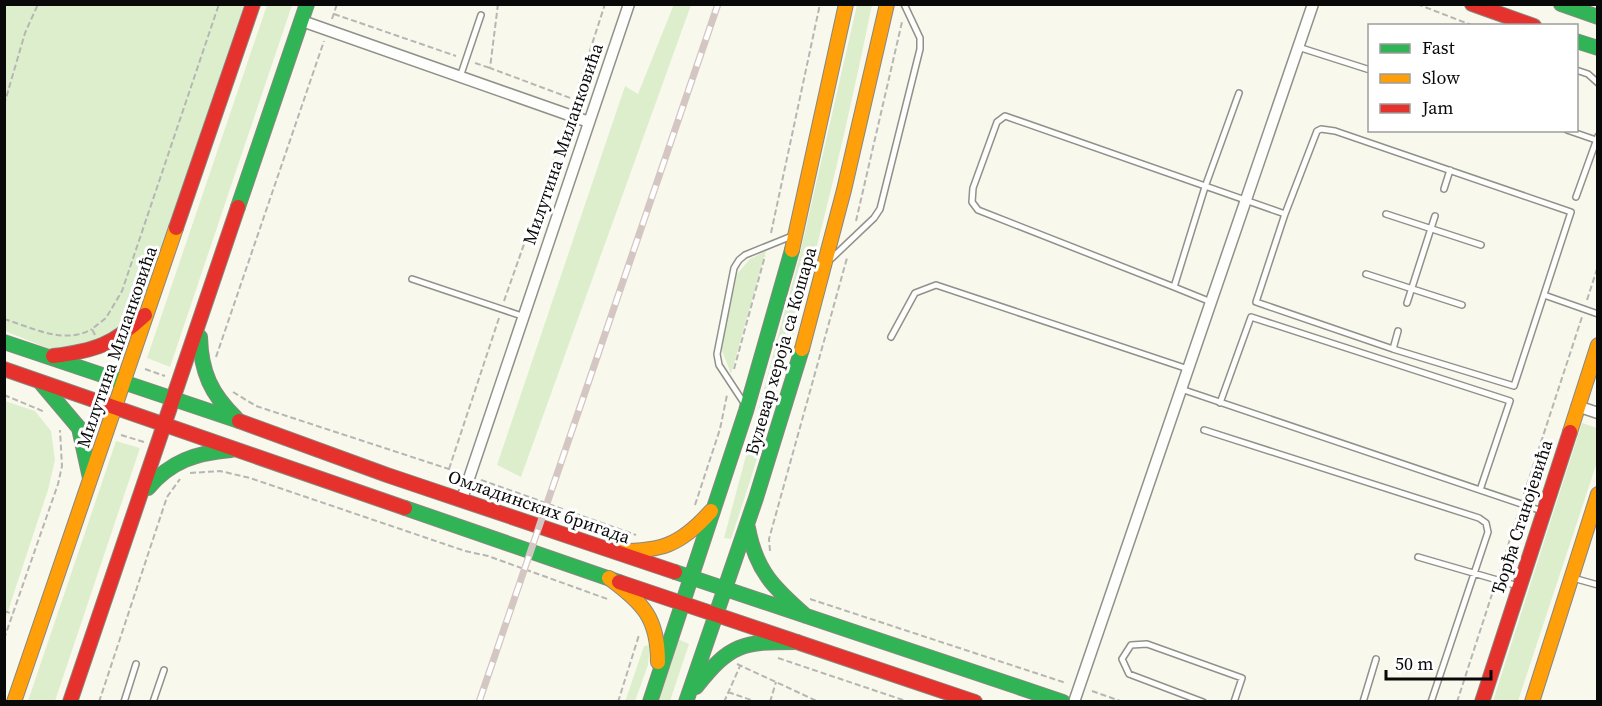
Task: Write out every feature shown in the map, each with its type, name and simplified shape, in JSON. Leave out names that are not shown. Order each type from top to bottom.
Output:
[{"type":"main road","name":"Милутина Миланковића","points":[[14,702],[117,407],[253,4]]},
{"type":"main road","points":[[70,702],[307,4]]},
{"type":"main road","name":"Булевар хероја са Кошара","points":[[650,702],[718,504],[748,408],[796,235],[846,4]]},
{"type":"main road","name":"Булевар хероја са Кошара","points":[[686,701],[747,525],[795,374],[826,264],[887,4]]},
{"type":"main road","points":[[1472,4],[1528,24]]},
{"type":"main road","points":[[1561,4],[1598,17]]},
{"type":"main road","points":[[1578,42],[1598,48]]},
{"type":"main road","points":[[47,357],[102,349],[123,336],[147,313]]},
{"type":"main road","points":[[199,325],[200,360],[204,380],[222,406],[241,423]]},
{"type":"main road","name":"Омладинских бригада","points":[[4,342],[125,381],[462,499],[1063,702]]},
{"type":"main road","name":"Ђорђа Станојевића","points":[[1482,702],[1542,511],[1598,345]]},
{"type":"main road","points":[[4,369],[975,702]]},
{"type":"main road","points":[[39,381],[79,428],[90,481]]},
{"type":"main road","points":[[140,497],[168,465],[198,454],[235,449]]},
{"type":"main road","points":[[1532,702],[1598,494]]},
{"type":"main road","points":[[614,551],[641,552],[676,544],[685,539],[718,504]]},
{"type":"main road","points":[[747,525],[757,566],[775,589],[806,616]]},
{"type":"main road","points":[[609,578],[640,602],[653,621],[658,648],[657,681]]},
{"type":"main road","points":[[686,701],[723,654],[736,646],[797,642]]},
{"type":"street","name":"Милутина Миланковића","points":[[462,499],[629,4]]},
{"type":"street","points":[[1074,702],[1313,4]]},
{"type":"street","points":[[302,21],[590,122]]},
{"type":"street","points":[[1577,406],[1598,413]]},
{"type":"lane","points":[[826,264],[874,218],[880,209],[920,50],[920,38],[904,4]]},
{"type":"lane","points":[[460,77],[482,15]]},
{"type":"lane","points":[[1298,47],[1368,69]]},
{"type":"lane","points":[[1578,71],[1588,74],[1598,83]]},
{"type":"lane","points":[[1174,287],[1205,188],[1239,93]]},
{"type":"lane","points":[[1211,302],[978,210],[972,202],[972,188],[998,122],[1005,116],[1245,202],[1285,214]]},
{"type":"lane","points":[[1321,129],[1335,131],[1450,170],[1572,212],[1514,386],[1393,349],[1256,302],[1285,214],[1317,131],[1321,129]]},
{"type":"lane","points":[[1574,132],[1597,138],[1576,197]]},
{"type":"lane","points":[[1444,189],[1450,170]]},
{"type":"lane","points":[[1386,214],[1481,245]]},
{"type":"lane","points":[[1407,303],[1435,216]]},
{"type":"lane","points":[[748,408],[718,365],[717,354],[734,268],[745,255],[796,235]]},
{"type":"lane","points":[[1366,274],[1462,305]]},
{"type":"lane","points":[[412,279],[522,316]]},
{"type":"lane","points":[[891,337],[915,293],[927,286],[936,285],[1188,369]]},
{"type":"lane","points":[[1544,296],[1598,314]]},
{"type":"lane","points":[[1220,403],[1251,317],[1510,401],[1480,490]]},
{"type":"lane","points":[[1393,349],[1398,331]]},
{"type":"lane","points":[[1181,389],[1542,511]]},
{"type":"lane","points":[[1204,430],[1479,518],[1486,523],[1488,532],[1431,702]]},
{"type":"lane","points":[[1418,557],[1518,586]]},
{"type":"lane","points":[[1572,577],[1598,585]]},
{"type":"lane","points":[[1203,702],[1129,675],[1122,659],[1125,651],[1131,645],[1147,644],[1242,678],[1234,702]]},
{"type":"lane","points":[[1363,702],[1376,659]]},
{"type":"lane","points":[[124,702],[136,664]]},
{"type":"lane","points":[[153,702],[164,670]]},
{"type":"path","points":[[4,105],[25,33],[38,4]]},
{"type":"path","points":[[4,319],[64,337],[80,336],[106,318],[122,291],[219,4]]},
{"type":"path","points":[[215,360],[337,4]]},
{"type":"path","points":[[490,68],[498,4]]},
{"type":"path","points":[[449,469],[605,4]]},
{"type":"path","points":[[694,507],[720,429],[730,383],[768,246],[820,4]]},
{"type":"path","points":[[1416,4],[1469,24]]},
{"type":"path","points":[[333,14],[574,99]]},
{"type":"path","points":[[1457,702],[1598,266]]},
{"type":"path","points":[[92,329],[102,349]]},
{"type":"path","points":[[130,364],[180,381]]},
{"type":"path","points":[[226,387],[240,398],[256,406],[449,469],[644,537]]},
{"type":"path","points":[[4,395],[37,406],[51,415]]},
{"type":"path","points":[[4,639],[62,466],[62,435],[59,427]]},
{"type":"path","points":[[109,430],[158,446]]},
{"type":"path","points":[[99,702],[167,497],[184,475],[220,471],[250,478],[462,550],[488,556],[615,602]]},
{"type":"path","points":[[800,596],[1123,702]]},
{"type":"path","points":[[4,611],[13,614]]},
{"type":"path","points":[[618,702],[637,646],[639,635],[637,626],[653,621]]},
{"type":"path","points":[[772,656],[909,702]]},
{"type":"path","points":[[733,662],[819,702]]},
{"type":"path","points":[[724,702],[740,665]]},
{"type":"path","points":[[770,702],[776,682]]},
{"type":"path","points":[[727,692],[757,702]]},
{"type":"green space","points":[[674,4],[691,5],[521,477],[497,465],[625,86],[638,94]]},
{"type":"green space","points":[[4,5],[244,5],[142,306],[128,322],[100,344],[52,350],[5,331]]},
{"type":"green space","points":[[267,5],[292,5],[170,367],[147,358]]},
{"type":"green space","points":[[857,5],[872,5],[827,207],[773,407],[731,539],[724,538],[799,258]]},
{"type":"green space","points":[[766,251],[731,374],[721,348],[737,274],[750,259]]},
{"type":"green space","points":[[5,401],[35,411],[51,431],[55,460],[48,490],[5,620]]},
{"type":"green space","points":[[1582,423],[1597,428],[1597,462],[1518,701],[1493,701]]},
{"type":"green space","points":[[116,441],[140,448],[55,701],[28,701]]},
{"type":"green space","points":[[678,639],[689,644],[670,701],[657,702]]},
{"type":"green space","points":[[650,645],[648,665],[635,701],[625,702],[644,646]]},
{"type":"railway","points":[[479,702],[718,4]]},
{"type":"traffic: fast","points":[[238,207],[307,4]]},
{"type":"traffic: fast","points":[[1561,4],[1598,17]]},
{"type":"traffic: fast","points":[[1578,42],[1598,48]]},
{"type":"traffic: fast","points":[[650,702],[746,411],[792,250]]},
{"type":"traffic: fast","points":[[200,337],[205,372],[209,382],[220,400],[236,418]]},
{"type":"traffic: fast","points":[[4,342],[239,421]]},
{"type":"traffic: fast","points":[[686,702],[756,498],[802,349]]},
{"type":"traffic: fast","points":[[41,383],[79,428],[90,478]]},
{"type":"traffic: fast","points":[[148,488],[166,471],[185,460],[206,453],[231,450]]},
{"type":"traffic: fast","points":[[405,508],[619,582]]},
{"type":"traffic: fast","points":[[748,528],[756,556],[768,578],[806,616]]},
{"type":"traffic: fast","points":[[675,572],[1063,702]]},
{"type":"traffic: fast","points":[[696,687],[719,661],[739,648],[763,643],[797,642]]},
{"type":"traffic: slow","points":[[792,250],[846,4]]},
{"type":"traffic: slow","points":[[802,349],[844,190],[887,4]]},
{"type":"traffic: slow","points":[[14,702],[176,228]]},
{"type":"traffic: slow","points":[[1570,432],[1598,345]]},
{"type":"traffic: slow","points":[[1532,702],[1598,494]]},
{"type":"traffic: slow","points":[[614,551],[644,550],[668,544],[689,532],[711,511]]},
{"type":"traffic: slow","points":[[609,578],[631,595],[646,613],[655,634],[658,662]]},
{"type":"traffic: jam","points":[[176,228],[253,4]]},
{"type":"traffic: jam","points":[[1472,4],[1528,24]]},
{"type":"traffic: jam","points":[[70,702],[238,207]]},
{"type":"traffic: jam","points":[[53,356],[81,352],[103,344],[123,333],[145,315]]},
{"type":"traffic: jam","points":[[4,369],[405,508]]},
{"type":"traffic: jam","points":[[239,421],[387,475],[675,572]]},
{"type":"traffic: jam","points":[[1482,702],[1570,432]]},
{"type":"traffic: jam","points":[[619,582],[975,702]]}]
